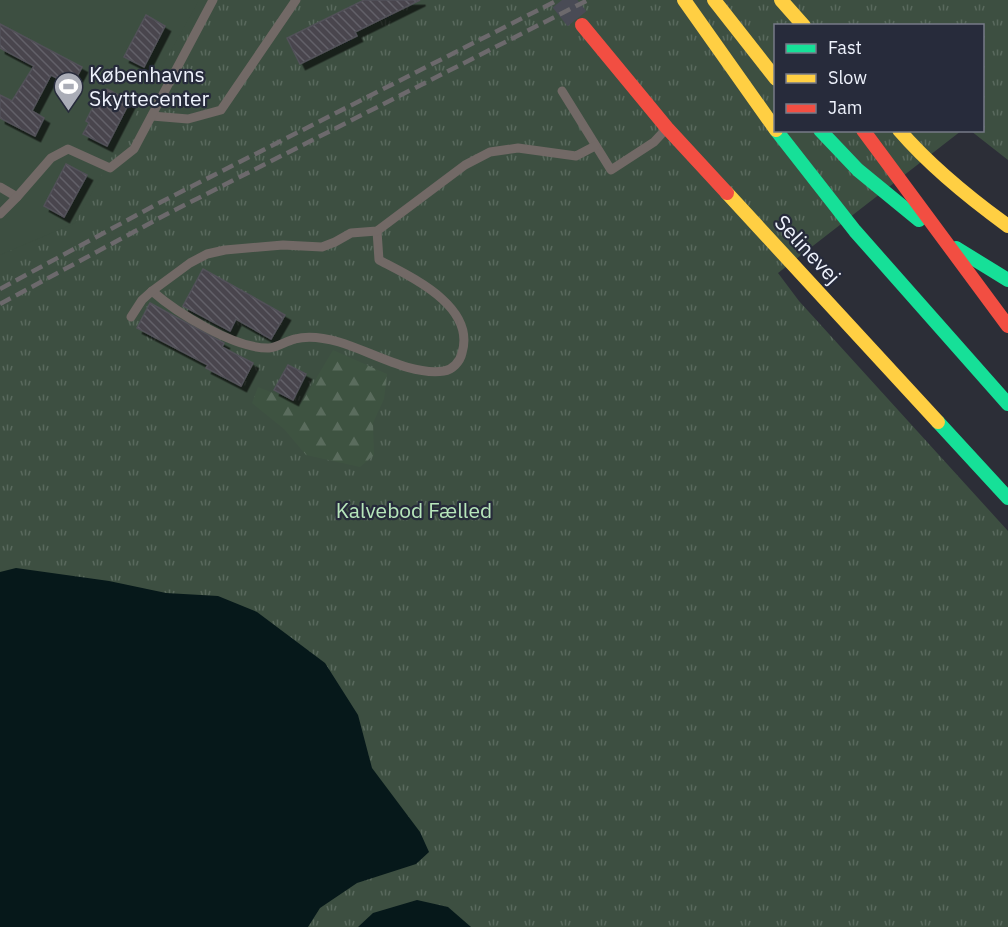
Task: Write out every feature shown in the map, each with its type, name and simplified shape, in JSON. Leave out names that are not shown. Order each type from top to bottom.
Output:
[{"type":"street","points":[[684,0],[774,127]]},
{"type":"street","points":[[714,0],[774,76]]},
{"type":"street","points":[[765,0],[778,17]]},
{"type":"street","points":[[782,0],[802,24]]},
{"type":"street","name":"Selinevej","points":[[582,26],[667,128],[1008,498]]},
{"type":"street","points":[[778,132],[855,231],[1008,404]]},
{"type":"street","points":[[822,132],[887,196],[945,240],[1008,280]]},
{"type":"street","points":[[864,132],[1008,326]]},
{"type":"street","points":[[901,132],[917,151],[966,196],[1008,226]]},
{"type":"lane","points":[[0,214],[51,158],[68,149],[110,168],[134,149],[213,0]]},
{"type":"lane","points":[[152,116],[188,118],[221,110],[296,0]]},
{"type":"lane","points":[[562,91],[611,170],[654,142],[667,128]]},
{"type":"lane","points":[[131,317],[142,300],[152,291],[190,263],[207,254],[225,250],[283,245],[322,246],[335,243],[351,233],[377,231],[465,165],[490,152],[519,148],[576,156],[595,146]]},
{"type":"lane","points":[[0,187],[17,197]]},
{"type":"lane","points":[[152,291],[176,311],[227,337],[255,346],[275,347],[296,339],[319,338],[402,365],[431,372],[446,371],[456,365],[461,356],[464,343],[460,321],[431,289],[379,260],[377,231]]},
{"type":"green space","name":"Kalvebod Fælled","points":[[0,0],[1008,0],[1008,160],[972,132],[984,132],[984,24],[774,24],[774,132],[960,132],[778,273],[799,301],[1008,531],[1008,927],[0,927]]},
{"type":"green space","name":"Københavns Skyttecenter","points":[[0,0],[199,0],[75,223],[0,255]]},
{"type":"green space","points":[[333,350],[387,374],[384,399],[373,423],[374,455],[360,467],[306,455],[284,429],[252,403],[258,387],[301,404]]},
{"type":"shaded area","points":[[16,568],[109,581],[166,593],[218,596],[257,612],[325,663],[358,715],[372,768],[420,832],[429,852],[416,864],[357,883],[320,908],[308,927],[0,927],[0,572]]},
{"type":"shaded area","points":[[417,900],[448,907],[471,927],[358,927],[373,913]]},
{"type":"building","points":[[364,0],[420,0],[355,32],[357,36],[300,64],[287,38]]},
{"type":"building","points":[[146,15],[165,26],[144,67],[124,57]]},
{"type":"building","points":[[0,24],[82,67],[72,86],[51,75],[32,111],[44,118],[35,136],[0,118],[0,95],[12,101],[34,66],[0,48]]},
{"type":"building","points":[[107,89],[130,101],[107,146],[83,134],[89,123],[86,121],[93,107],[97,108]]},
{"type":"building","points":[[66,164],[87,175],[64,217],[44,206]]},
{"type":"building","points":[[203,269],[285,315],[271,339],[236,319],[230,331],[183,306]]},
{"type":"building","points":[[150,303],[224,343],[222,347],[253,363],[241,386],[206,368],[208,365],[137,328]]},
{"type":"building","points":[[288,365],[306,374],[293,400],[274,390]]},
{"type":"tunnel","points":[[562,0],[582,25]]},
{"type":"railway","points":[[0,289],[161,202],[558,0]]},
{"type":"railway","points":[[0,304],[167,214],[588,0]]},
{"type":"traffic: fast","points":[[778,132],[855,231],[1008,404]]},
{"type":"traffic: fast","points":[[822,132],[858,170],[919,220]]},
{"type":"traffic: fast","points":[[956,248],[1008,280]]},
{"type":"traffic: fast","points":[[938,422],[1008,498]]},
{"type":"traffic: slow","points":[[684,0],[774,127]]},
{"type":"traffic: slow","points":[[714,0],[774,76]]},
{"type":"traffic: slow","points":[[781,0],[802,24]]},
{"type":"traffic: slow","points":[[901,132],[951,181],[1008,226]]},
{"type":"traffic: slow","points":[[727,193],[938,422]]},
{"type":"traffic: jam","points":[[582,25],[667,128],[727,193]]},
{"type":"traffic: jam","points":[[864,132],[1008,326]]},
{"type":"place","name":"Københavns Skyttecenter","points":[[68,112]]}]
